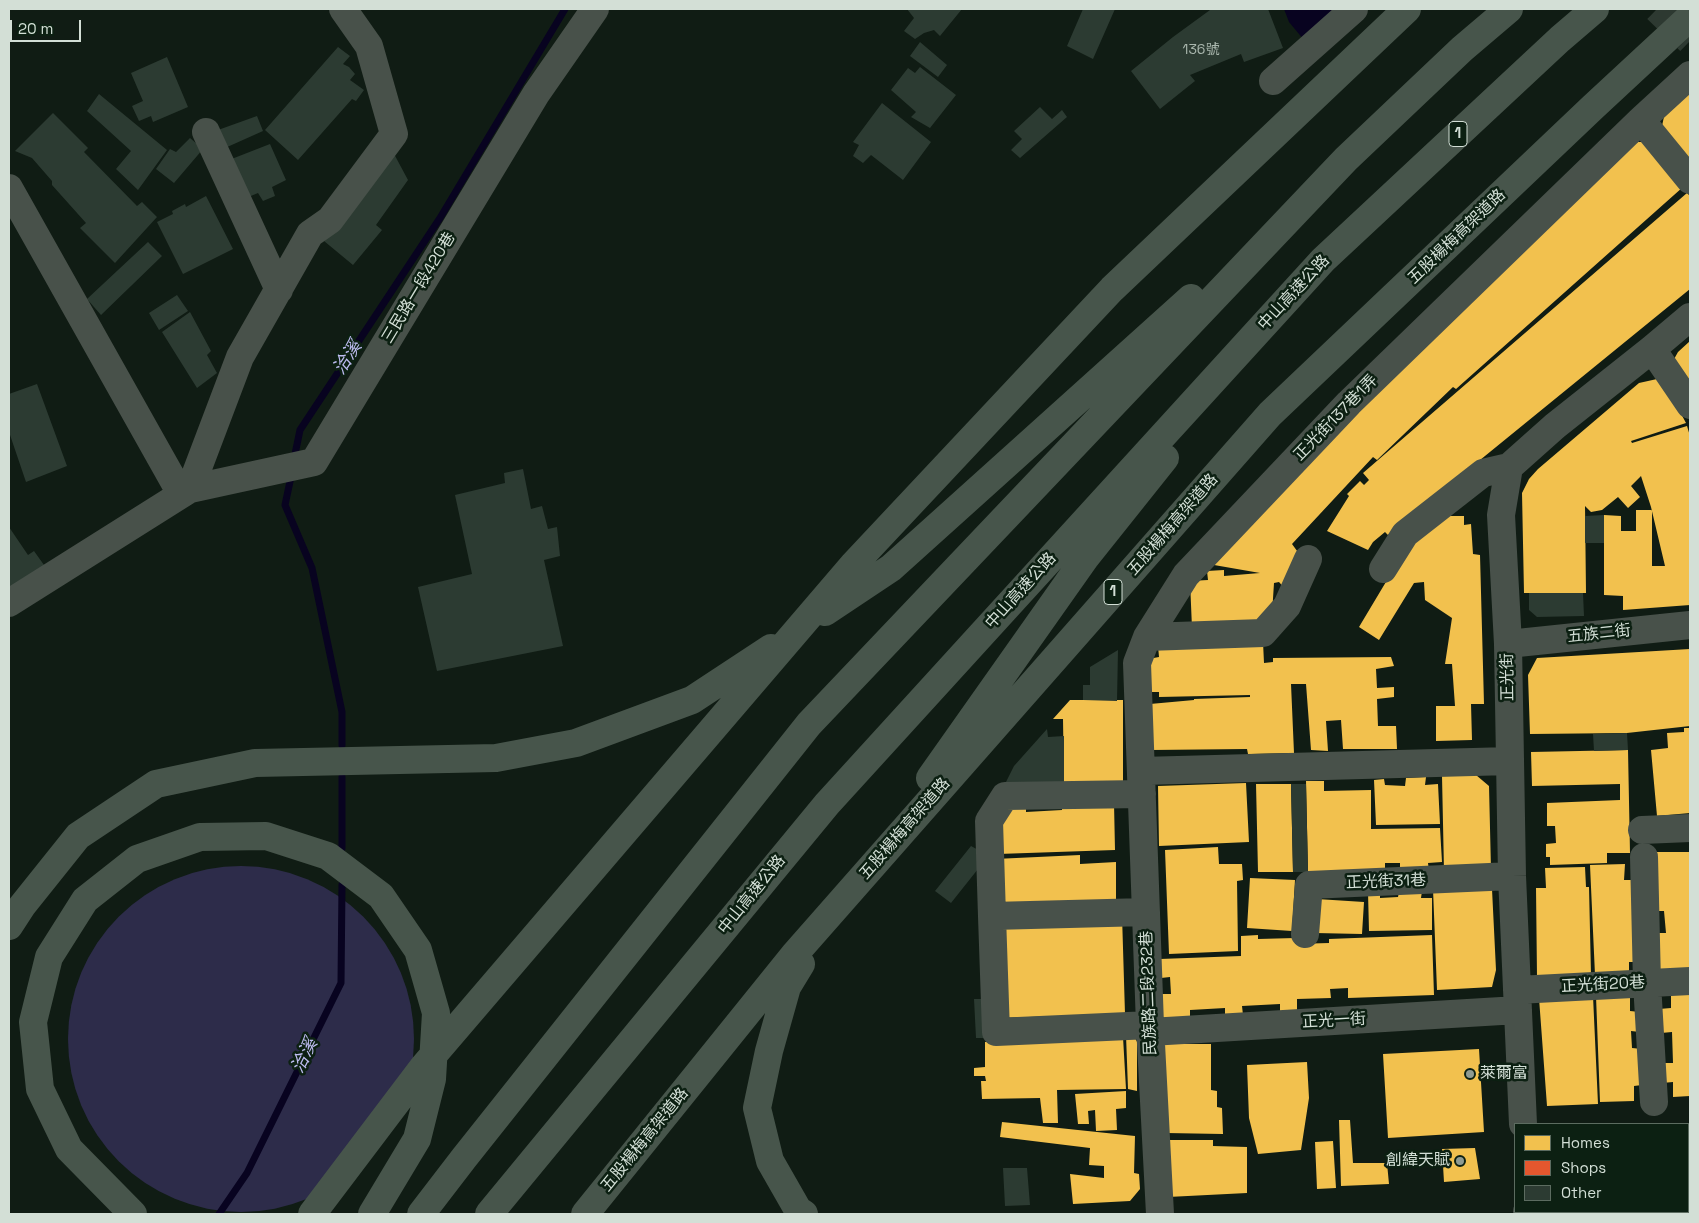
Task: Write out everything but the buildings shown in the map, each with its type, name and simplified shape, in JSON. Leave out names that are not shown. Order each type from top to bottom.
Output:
[{"type":"highway","points":[[312,1214],[424,1066],[853,565],[1112,289],[1407,9]]},
{"type":"highway","points":[[9,935],[15,916],[78,836],[156,784],[255,763],[496,758],[576,743],[692,700],[891,568],[1346,159],[1462,49],[1510,9]]},
{"type":"highway","name":"中山高速公路","points":[[489,1214],[827,804],[1323,260],[1553,45],[1595,9]]},
{"type":"highway","name":"五股楊梅高架道路","points":[[585,1214],[794,955],[1270,414],[1593,106],[1690,17]]},
{"type":"highway","points":[[421,1214],[809,724],[1346,159]]},
{"type":"highway","points":[[804,1214],[798,1210],[770,1162],[757,1108],[768,1051],[787,987],[823,929],[1086,556],[1323,260]]},
{"type":"highway","points":[[133,1214],[69,1149],[40,1088],[33,1022],[49,957],[85,900],[137,859],[200,837],[266,836],[328,856],[381,896],[418,950],[436,1013],[432,1079],[417,1139],[372,1214]]},
{"type":"highway","points":[[595,1214],[823,929]]},
{"type":"main road","points":[[1660,1214],[1675,1213]]},
{"type":"street","points":[[186,492],[240,357],[310,234],[330,220],[394,134],[369,46],[343,9]]},
{"type":"street","name":"三民路一段420巷","points":[[9,603],[186,492],[314,462],[536,94],[595,9]]},
{"type":"street","points":[[1273,81],[1354,9]]},
{"type":"street","name":"正光街137巷1弄","points":[[1142,783],[1137,663],[1148,637],[1186,575],[1349,403],[1690,76]]},
{"type":"street","points":[[1642,120],[1690,180]]},
{"type":"street","points":[[206,132],[279,290]]},
{"type":"street","points":[[9,188],[186,492]]},
{"type":"street","points":[[1383,569],[1405,534],[1482,473],[1509,467],[1555,426],[1690,317]]},
{"type":"street","points":[[1652,349],[1690,405]]},
{"type":"street","name":"正光街","points":[[1509,467],[1501,515],[1508,644],[1512,876],[1523,1123]]},
{"type":"street","points":[[1148,637],[1263,633],[1287,606],[1308,558]]},
{"type":"street","name":"五族二街","points":[[1508,644],[1690,625]]},
{"type":"street","points":[[1146,912],[992,916],[989,821],[1005,796],[1142,783],[1510,761]]},
{"type":"street","name":"民族路二段232巷","points":[[1142,783],[1150,1028],[1160,1214]]},
{"type":"street","points":[[1642,830],[1690,828]]},
{"type":"street","points":[[1644,857],[1647,983],[1654,1102]]},
{"type":"street","name":"正光街31巷","points":[[1305,934],[1309,885],[1512,876]]},
{"type":"street","name":"正光一街","points":[[992,916],[996,1032],[1150,1028],[1517,1000]]},
{"type":"street","name":"正光街20巷","points":[[1517,1000],[1647,983],[1690,981]]},
{"type":"shaded area","points":[[1284,9],[1336,9],[1304,40],[1289,22]]},
{"type":"shaded area","points":[[241,866],[275,870],[307,879],[351,905],[375,929],[401,973],[410,1005],[414,1039],[410,1073],[401,1105],[375,1149],[351,1173],[307,1199],[275,1208],[241,1212],[207,1208],[175,1199],[131,1173],[107,1149],[81,1105],[72,1073],[68,1039],[72,1005],[81,973],[107,929],[131,905],[175,879],[207,870]]},
{"type":"waterway","name":"洽溪","points":[[294,459],[300,430],[440,218],[565,9]]},
{"type":"waterway","name":"洽溪","points":[[292,472],[285,505],[312,568],[342,712],[342,745]]},
{"type":"waterway","name":"洽溪","points":[[342,777],[342,848]]},
{"type":"waterway","name":"洽溪","points":[[219,1214],[247,1173],[341,983],[342,885]]},
{"type":"tunnel","points":[[1657,9],[1690,41]]},
{"type":"place","name":"萊爾富","points":[[1470,1074]]},
{"type":"place","name":"創緯天賦","points":[[1460,1161]]}]
